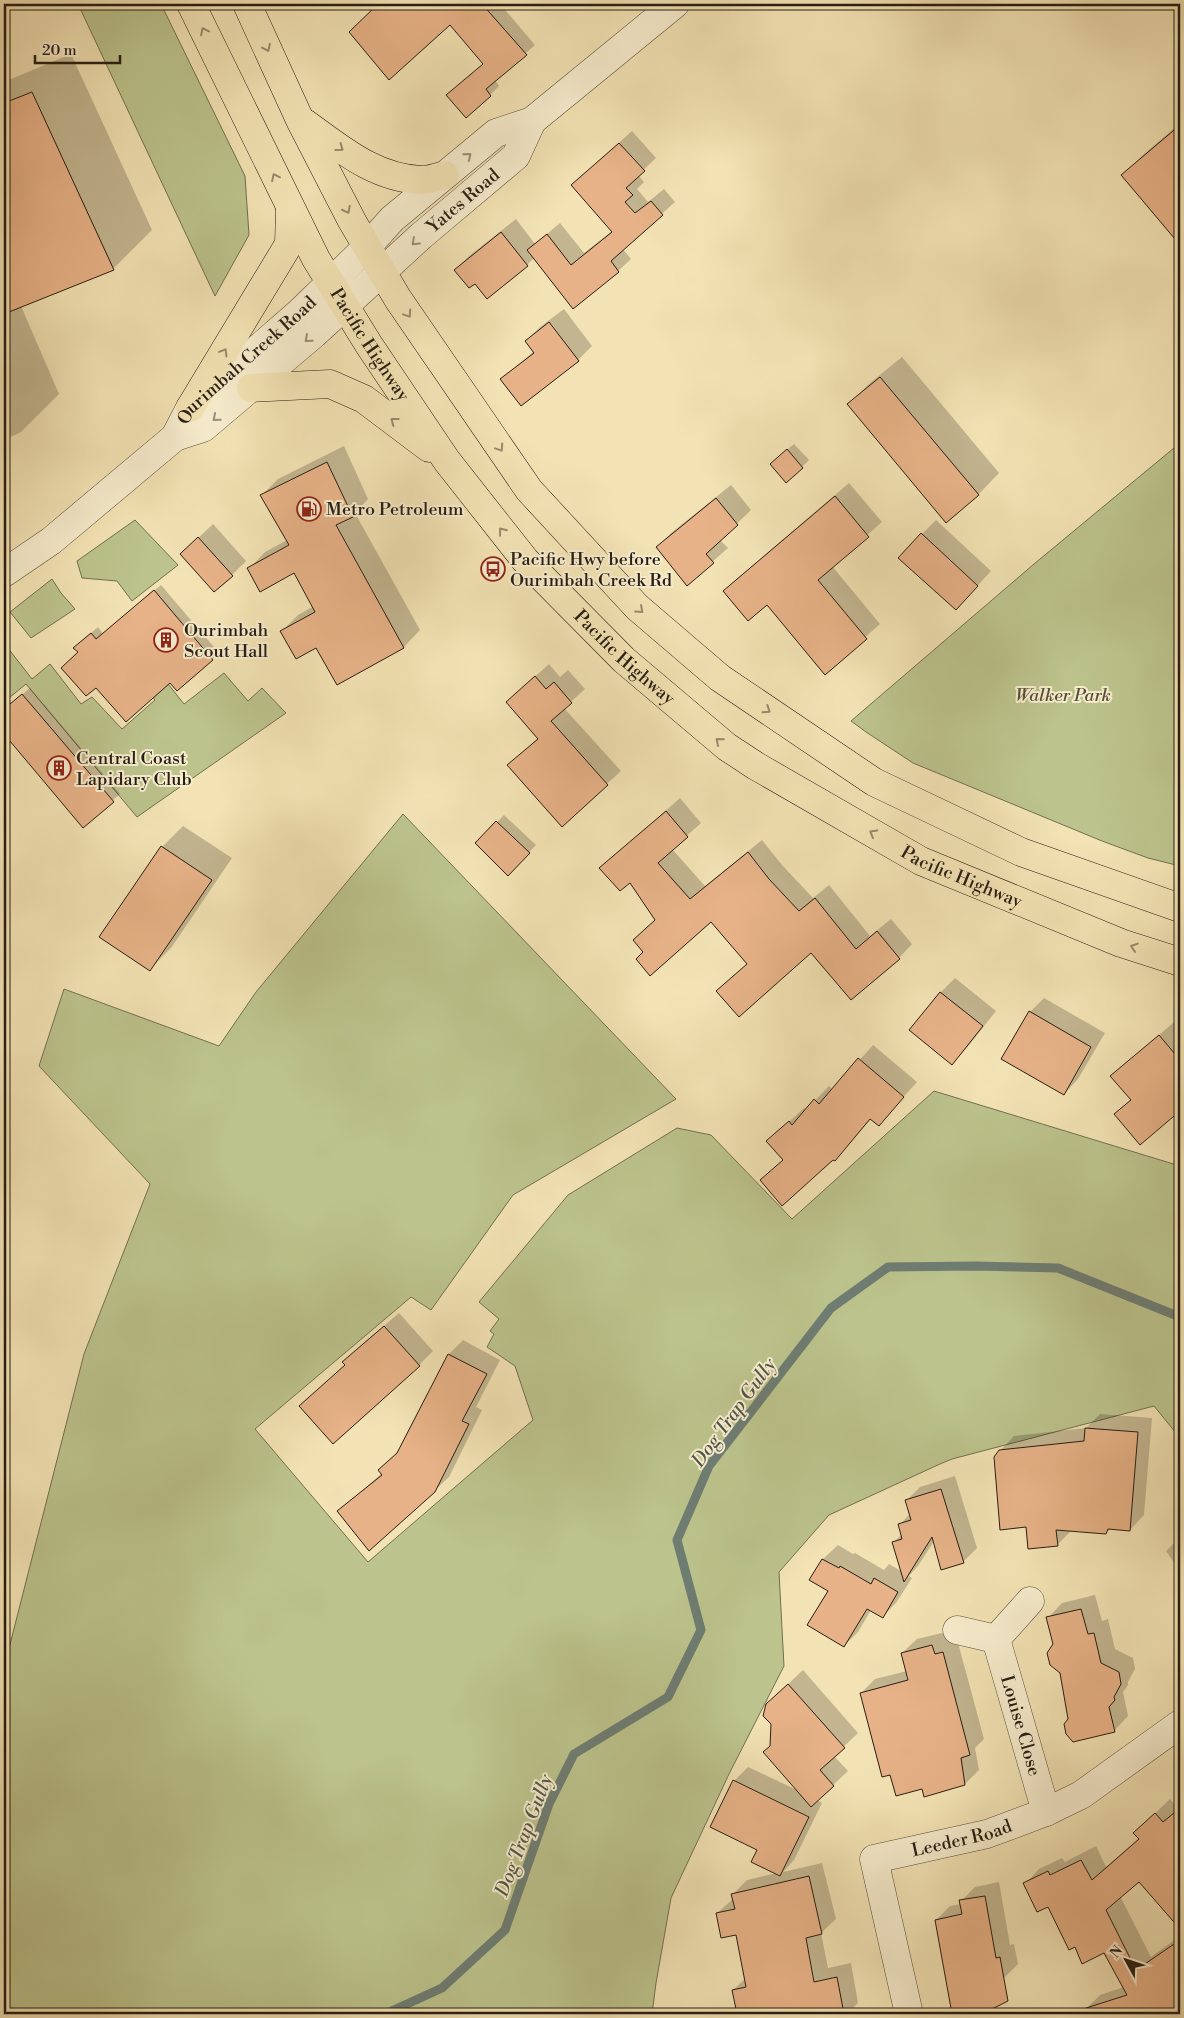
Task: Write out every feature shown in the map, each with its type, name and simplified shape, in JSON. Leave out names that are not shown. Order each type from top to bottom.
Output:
[{"type":"main road","name":"Pacific Highway","points":[[191,4],[290,209],[330,282],[369,345],[447,461],[525,560],[624,660],[727,747],[756,766],[922,861],[1121,943],[1180,962]]},
{"type":"main road","points":[[247,4],[300,120],[367,247],[398,300],[529,490],[636,607],[720,678],[874,782],[1021,852],[1180,908]]},
{"type":"main road","points":[[300,120],[358,161],[391,176],[423,180],[445,175]]},
{"type":"main road","points":[[190,408],[289,244],[290,209]]},
{"type":"main road","points":[[251,388],[330,384],[364,399],[447,461]]},
{"type":"street","name":"Yates Road","points":[[367,247],[392,219],[496,133],[532,121],[675,4]]},
{"type":"street","name":"Yates Road","points":[[382,272],[421,236],[516,156],[532,121]]},
{"type":"street","name":"Ourimbah Creek Road","points":[[175,437],[190,408],[300,312],[367,247]]},
{"type":"street","name":"Ourimbah Creek Road","points":[[4,573],[51,541],[175,437],[203,428],[382,272]]},
{"type":"street","points":[[957,1630],[996,1639],[1030,1601]]},
{"type":"street","name":"Louise Close","points":[[996,1639],[1046,1812]]},
{"type":"street","name":"Leeder Road","points":[[909,2014],[874,1859],[987,1834],[1046,1812],[1081,1795],[1180,1724]]},
{"type":"green space","points":[[78,4],[161,4],[245,176],[249,235],[215,296]]},
{"type":"green space","name":"Walker Park","points":[[1180,443],[1180,866],[1148,858],[1102,841],[913,763],[851,721],[1034,564]]},
{"type":"green space","points":[[135,520],[178,565],[132,601],[117,581],[82,578],[77,561]]},
{"type":"green space","points":[[52,579],[75,609],[31,638],[10,612]]},
{"type":"green space","points":[[134,641],[184,704],[224,673],[248,701],[262,688],[286,713],[137,817],[26,684],[4,702],[4,643],[32,679],[50,664],[81,704],[92,697],[122,729],[155,700],[114,656]]},
{"type":"green space","points":[[403,814],[676,1099],[513,1195],[431,1310],[411,1297],[255,1429],[368,1562],[533,1420],[515,1366],[487,1347],[494,1334],[490,1331],[499,1319],[479,1302],[568,1195],[677,1128],[711,1135],[792,1219],[934,1091],[1180,1166],[1180,1438],[1154,1406],[952,1459],[829,1515],[779,1572],[784,1666],[729,1774],[671,1898],[652,2014],[4,2014],[4,1668],[84,1354],[150,1184],[39,1066],[64,989],[219,1046],[256,992]]},
{"type":"building","points":[[378,4],[482,4],[527,55],[486,89],[491,96],[466,118],[446,95],[483,64],[450,25],[389,80],[349,32]]},
{"type":"building","points":[[32,92],[114,270],[4,314],[4,103]]},
{"type":"building","points":[[1180,125],[1180,245],[1121,175]]},
{"type":"building","points":[[619,143],[645,171],[626,188],[633,195],[625,202],[635,213],[651,201],[663,215],[611,261],[619,272],[573,309],[527,250],[547,234],[571,265],[612,232],[571,185]]},
{"type":"building","points":[[501,232],[528,266],[487,299],[475,284],[469,288],[454,270]]},
{"type":"building","points":[[549,322],[579,361],[521,406],[500,379],[534,353],[525,341]]},
{"type":"building","points":[[880,377],[979,495],[946,523],[847,404]]},
{"type":"building","points":[[787,449],[803,468],[786,483],[770,464]]},
{"type":"building","points":[[327,462],[353,517],[336,525],[404,648],[337,685],[316,648],[296,659],[280,631],[315,612],[294,573],[260,592],[247,568],[289,545],[260,495]]},
{"type":"building","points":[[835,496],[869,537],[818,580],[867,639],[825,675],[767,605],[748,621],[723,591]]},
{"type":"building","points":[[716,498],[738,525],[706,554],[714,563],[687,586],[656,547]]},
{"type":"building","points":[[921,533],[978,586],[956,610],[898,558]]},
{"type":"building","points":[[198,537],[233,576],[214,592],[180,554]]},
{"type":"building","points":[[154,590],[213,660],[177,691],[170,683],[126,722],[96,688],[86,696],[61,668],[78,652],[73,648],[91,633],[96,639]]},
{"type":"building","points":[[535,676],[546,689],[554,682],[572,703],[551,721],[608,785],[562,827],[507,765],[538,739],[506,702]]},
{"type":"building","name":"Central Coast Lapidary Club","points":[[22,694],[114,802],[83,828],[4,734],[4,709]]},
{"type":"building","points":[[666,811],[688,837],[658,863],[690,899],[748,852],[769,879],[799,911],[815,898],[856,949],[877,931],[900,959],[851,1000],[811,953],[739,1017],[716,991],[747,964],[711,922],[650,976],[636,959],[643,952],[633,940],[655,920],[630,883],[620,891],[599,868]]},
{"type":"building","points":[[496,821],[530,853],[508,876],[475,843]]},
{"type":"building","points":[[161,846],[212,880],[150,971],[99,937]]},
{"type":"building","points":[[940,992],[983,1026],[952,1065],[909,1030]]},
{"type":"building","points":[[1029,1011],[1091,1047],[1064,1095],[1001,1059]]},
{"type":"building","points":[[1159,1035],[1180,1060],[1180,1111],[1140,1145],[1114,1114],[1131,1100],[1110,1076]]},
{"type":"building","points":[[858,1058],[904,1097],[879,1126],[870,1119],[835,1161],[833,1160],[782,1206],[760,1180],[783,1160],[766,1141],[789,1121],[792,1125],[814,1099],[819,1104]]},
{"type":"building","points":[[384,1326],[420,1366],[333,1444],[299,1406],[345,1365],[342,1362]]},
{"type":"building","points":[[448,1354],[487,1374],[462,1421],[469,1424],[435,1492],[369,1551],[337,1511],[382,1475],[378,1470],[397,1453]]},
{"type":"building","points":[[1085,1428],[1138,1432],[1130,1531],[1108,1529],[1106,1534],[1056,1530],[1058,1546],[1028,1549],[1026,1527],[1000,1530],[994,1457],[999,1450],[1084,1441]]},
{"type":"building","points":[[941,1489],[964,1563],[941,1570],[932,1537],[904,1582],[892,1542],[902,1539],[898,1524],[911,1520],[905,1500]]},
{"type":"building","points":[[822,1559],[839,1568],[840,1566],[871,1584],[874,1578],[898,1592],[883,1618],[867,1609],[844,1647],[807,1625],[828,1591],[809,1580]]},
{"type":"building","points":[[1081,1609],[1088,1634],[1094,1633],[1101,1663],[1119,1672],[1121,1684],[1114,1697],[1115,1700],[1109,1707],[1115,1732],[1073,1742],[1066,1734],[1064,1724],[1068,1719],[1060,1673],[1050,1665],[1047,1653],[1053,1644],[1046,1617]]},
{"type":"building","points":[[932,1645],[935,1654],[943,1652],[970,1755],[961,1758],[965,1785],[924,1797],[922,1789],[896,1796],[890,1775],[882,1777],[860,1693],[908,1680],[901,1653]]},
{"type":"building","points":[[788,1684],[845,1748],[820,1770],[834,1786],[811,1807],[763,1752],[770,1746],[771,1724],[763,1716],[766,1704]]},
{"type":"building","points":[[733,1780],[809,1817],[780,1876],[751,1862],[757,1850],[710,1827]]},
{"type":"building","points":[[1180,1808],[1180,1929],[1139,1882],[1106,1910],[1136,1970],[1180,1940],[1180,2014],[1084,2014],[1083,2009],[1127,1995],[1104,1953],[1082,1964],[1075,1947],[1069,1950],[1048,1907],[1037,1912],[1023,1883],[1048,1871],[1050,1875],[1081,1860],[1092,1880],[1139,1839],[1133,1833],[1155,1813],[1163,1822]]},
{"type":"building","points":[[809,1876],[822,1934],[806,1938],[814,1982],[837,1977],[844,2014],[737,2014],[732,1990],[746,1987],[736,1935],[721,1938],[716,1913],[735,1909],[731,1894]]},
{"type":"building","points":[[985,1896],[996,1958],[1000,1957],[1008,2001],[982,2014],[952,2014],[935,1920],[962,1914],[959,1900]]},
{"type":"waterway","name":"Dog Trap Gully","points":[[385,2014],[442,1988],[505,1930],[549,1804],[574,1754],[668,1697],[701,1630],[677,1540],[709,1466],[831,1308],[888,1267],[975,1266],[1058,1268],[1180,1317]]},
{"type":"place","name":"Metro Petroleum","points":[[309,509]]},
{"type":"place","name":"Pacific Hwy before Ourimbah Creek Rd","points":[[493,569]]},
{"type":"place","name":"Ourimbah Scout Hall","points":[[166,640]]},
{"type":"place","name":"Central Coast Lapidary Club","points":[[59,768]]}]
